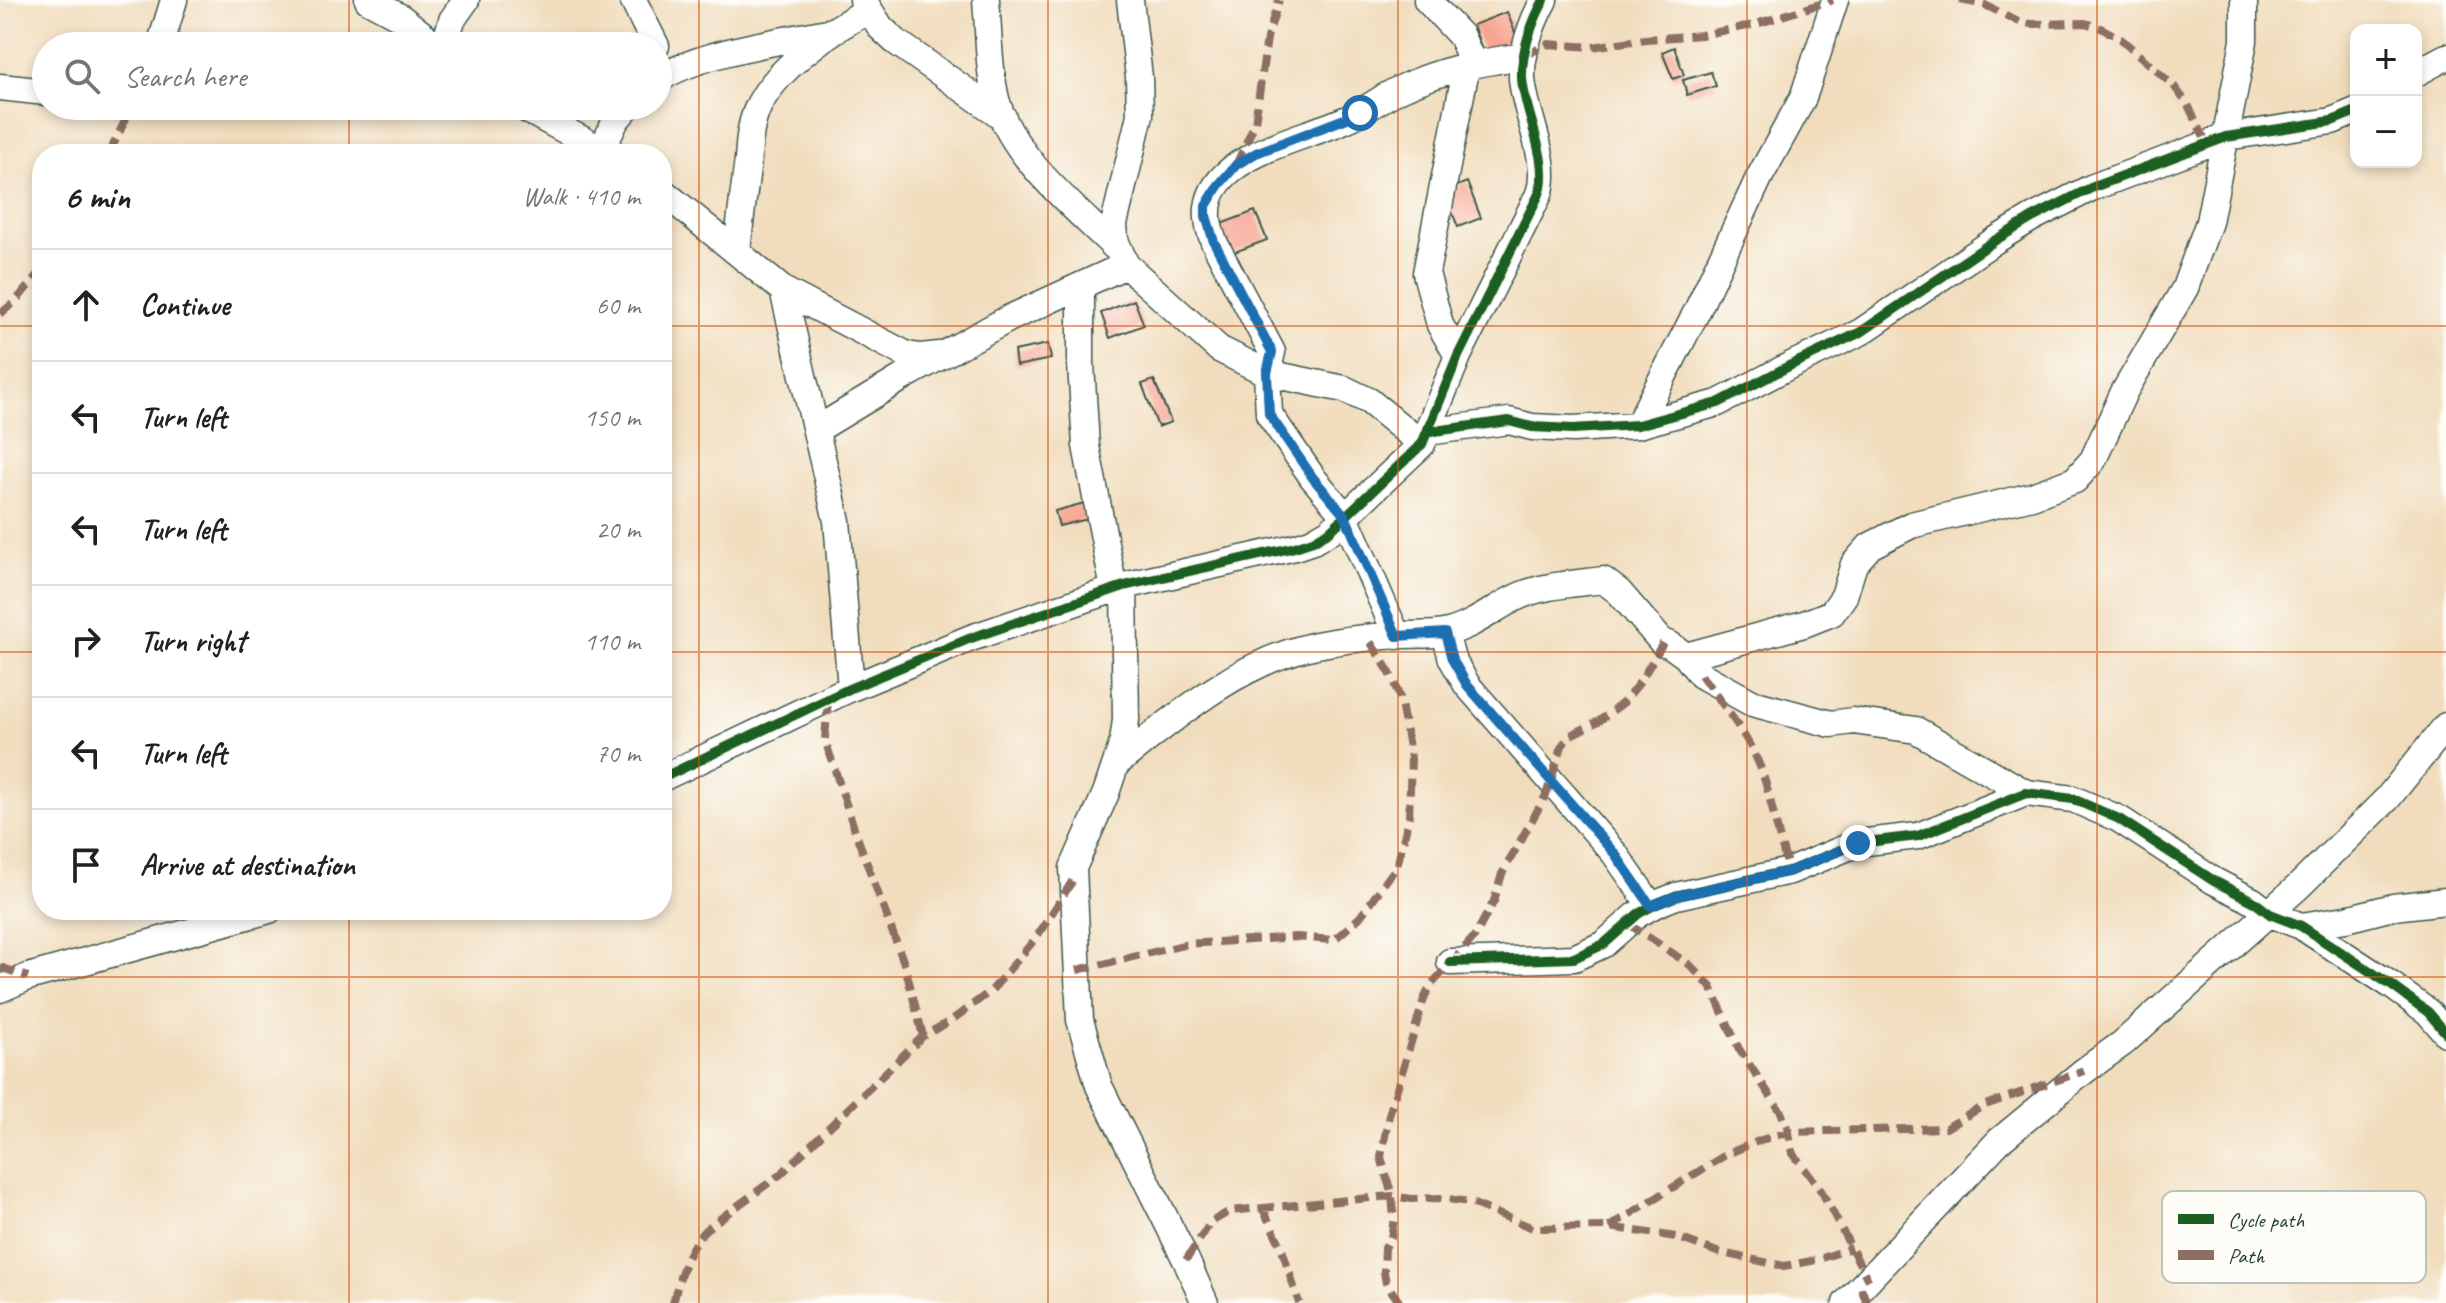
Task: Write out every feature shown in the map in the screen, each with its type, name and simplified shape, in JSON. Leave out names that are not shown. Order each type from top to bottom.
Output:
[{"type":"street","points":[[164,32],[174,0]]},
{"type":"street","points":[[368,0],[400,17],[419,32]]},
{"type":"street","points":[[448,32],[452,20],[466,0]]},
{"type":"street","points":[[633,0],[649,32]]},
{"type":"street","points":[[986,0],[993,85],[1003,117],[1029,160],[1123,258],[1219,349],[1242,363],[1267,373],[1344,389],[1369,401],[1425,438],[1509,421],[1532,427],[1573,429],[1638,425],[1718,403],[1861,332],[2032,218],[2091,188],[2226,137],[2332,121],[2350,114]]},
{"type":"street","points":[[1123,258],[1115,240],[1114,224],[1140,115],[1130,0]]},
{"type":"street","points":[[1427,0],[1467,45],[1469,54],[1426,273],[1440,325],[1458,356]]},
{"type":"street","points":[[672,773],[851,688],[957,643],[1119,588],[1305,544],[1321,537],[1345,516],[1425,438],[1458,356],[1542,187],[1542,169],[1522,81],[1524,56],[1535,17],[1544,0]]},
{"type":"street","points":[[1638,425],[1697,311],[1759,178],[1803,98],[1835,0]]},
{"type":"street","points":[[1686,656],[1804,624],[1832,613],[1844,596],[1854,564],[1870,546],[1911,525],[2032,496],[2075,480],[2093,460],[2124,392],[2185,288],[2209,222],[2244,41],[2244,0]]},
{"type":"street","points":[[737,252],[754,114],[773,83],[865,5],[881,28],[895,41],[1003,117]]},
{"type":"street","points":[[672,74],[765,43],[831,31]]},
{"type":"street","points":[[1397,636],[1345,516],[1313,478],[1269,414],[1267,373],[1271,348],[1209,229],[1206,206],[1211,195],[1236,165],[1256,153],[1345,120],[1398,90],[1468,64],[1524,56]]},
{"type":"street","points":[[2422,70],[2446,57]]},
{"type":"street","points":[[0,87],[32,90]]},
{"type":"street","points":[[546,120],[591,144]]},
{"type":"street","points":[[608,144],[616,120]]},
{"type":"street","points":[[672,199],[783,290],[907,355],[921,357],[947,353]]},
{"type":"street","points":[[816,430],[1008,319],[1081,286],[1123,258]]},
{"type":"street","points":[[1081,286],[1081,364],[1086,446],[1119,588],[1126,720],[1106,793],[1073,868],[1080,1020],[1099,1086],[1205,1303]]},
{"type":"street","points":[[783,290],[840,546],[851,688]]},
{"type":"street","points":[[1116,764],[1188,707],[1257,666],[1310,647],[1445,633],[1463,627],[1516,597],[1556,586],[1603,580],[1619,592],[1663,643],[1686,656],[1701,675],[1752,703],[1831,724],[1853,721],[1916,730],[2026,793],[2073,799],[2119,819],[2270,914],[2301,926],[2404,994],[2428,1012],[2446,1033]]},
{"type":"street","points":[[1445,633],[1452,659],[1467,685],[1615,854],[1651,906]]},
{"type":"street","points":[[1846,1303],[1999,1141],[2123,1043],[2270,914],[2387,799],[2446,726]]},
{"type":"street","points":[[1450,962],[1574,958],[1604,944],[1651,906],[1676,896],[1790,871],[1858,843],[1918,836],[2026,793]]},
{"type":"street","points":[[2301,926],[2393,907],[2446,901]]},
{"type":"street","points":[[0,989],[28,977],[233,920]]},
{"type":"building","points":[[1507,12],[1521,48],[1486,60],[1473,25]]},
{"type":"building","points":[[1674,47],[1684,75],[1673,79],[1662,52]]},
{"type":"building","points":[[1711,72],[1716,86],[1687,95],[1683,80]]},
{"type":"building","points":[[1467,182],[1481,218],[1458,227],[1444,191]]},
{"type":"building","points":[[1255,211],[1267,240],[1224,256],[1213,227]]},
{"type":"building","points":[[1134,300],[1144,325],[1110,338],[1101,313]]},
{"type":"building","points":[[1048,344],[1051,359],[1016,366],[1014,351]]},
{"type":"building","points":[[1154,380],[1171,422],[1158,427],[1142,384]]},
{"type":"building","points":[[1088,502],[1092,518],[1059,526],[1055,511]]},
{"type":"marked path","points":[[1236,165],[1255,123],[1267,38],[1279,0]]},
{"type":"marked path","points":[[1524,56],[1548,44],[1592,47],[1701,35],[1753,25],[1833,0]]},
{"type":"marked path","points":[[1960,0],[1985,5],[2020,22],[2085,23],[2121,39],[2174,86],[2188,105],[2207,144]]},
{"type":"marked path","points":[[114,144],[125,120]]},
{"type":"marked path","points":[[0,314],[32,281]]},
{"type":"marked path","points":[[1077,970],[1188,944],[1296,937],[1334,940],[1360,917],[1397,866],[1409,817],[1411,758],[1400,698],[1390,673],[1368,638]]},
{"type":"marked path","points":[[1400,1303],[1386,1283],[1384,1272],[1385,1248],[1391,1237],[1394,1219],[1392,1196],[1381,1157],[1389,1115],[1424,999],[1431,985],[1475,936],[1494,901],[1502,874],[1546,795],[1562,746],[1569,736],[1599,721],[1624,702],[1663,643]]},
{"type":"marked path","points":[[1701,675],[1756,756],[1790,871]]},
{"type":"marked path","points":[[828,699],[825,740],[905,966],[923,1036]]},
{"type":"marked path","points":[[673,1303],[689,1255],[706,1229],[781,1174],[923,1036],[952,1020],[992,990],[1036,938],[1073,880]]},
{"type":"marked path","points":[[1627,923],[1690,965],[1711,987],[1739,1049],[1781,1112],[1789,1132],[1792,1152],[1822,1192],[1868,1280]]},
{"type":"marked path","points":[[0,967],[28,977]]},
{"type":"marked path","points":[[1609,1227],[1727,1154],[1761,1140],[1789,1132],[1946,1128],[1985,1105],[2084,1071]]},
{"type":"marked path","points":[[1186,1260],[1211,1222],[1230,1211],[1392,1196],[1469,1202],[1533,1228],[1609,1227],[1676,1237],[1717,1252],[1784,1266],[1817,1260],[1851,1248]]},
{"type":"marked path","points":[[1262,1207],[1281,1246],[1299,1303]]},
{"type":"marked path","points":[[1861,1288],[1867,1303]]},
{"type":"cycle path","points":[[672,773],[851,688],[971,638],[1124,586],[1295,547],[1330,531],[1422,444],[1458,356],[1539,194],[1542,167],[1524,92],[1522,68],[1528,38],[1544,0]]},
{"type":"cycle path","points":[[1427,432],[1509,421],[1532,427],[1573,429],[1638,425],[1718,403],[1861,332],[1994,241],[2091,188],[2226,137],[2332,121],[2350,114]]},
{"type":"cycle path","points":[[1450,962],[1574,958],[1604,944],[1638,914],[1676,896],[1790,871],[1858,843],[1918,836],[2026,793],[2073,799],[2119,819],[2270,914],[2301,926],[2428,1012],[2446,1033]]},
{"type":"route","points":[[1360,113],[1299,138],[1269,146],[1236,165],[1211,195],[1206,216],[1214,242],[1272,352],[1267,373],[1269,414],[1313,478],[1345,516],[1397,636],[1445,633],[1452,659],[1467,685],[1615,854],[1651,906],[1676,896],[1790,871],[1858,843]]}]
